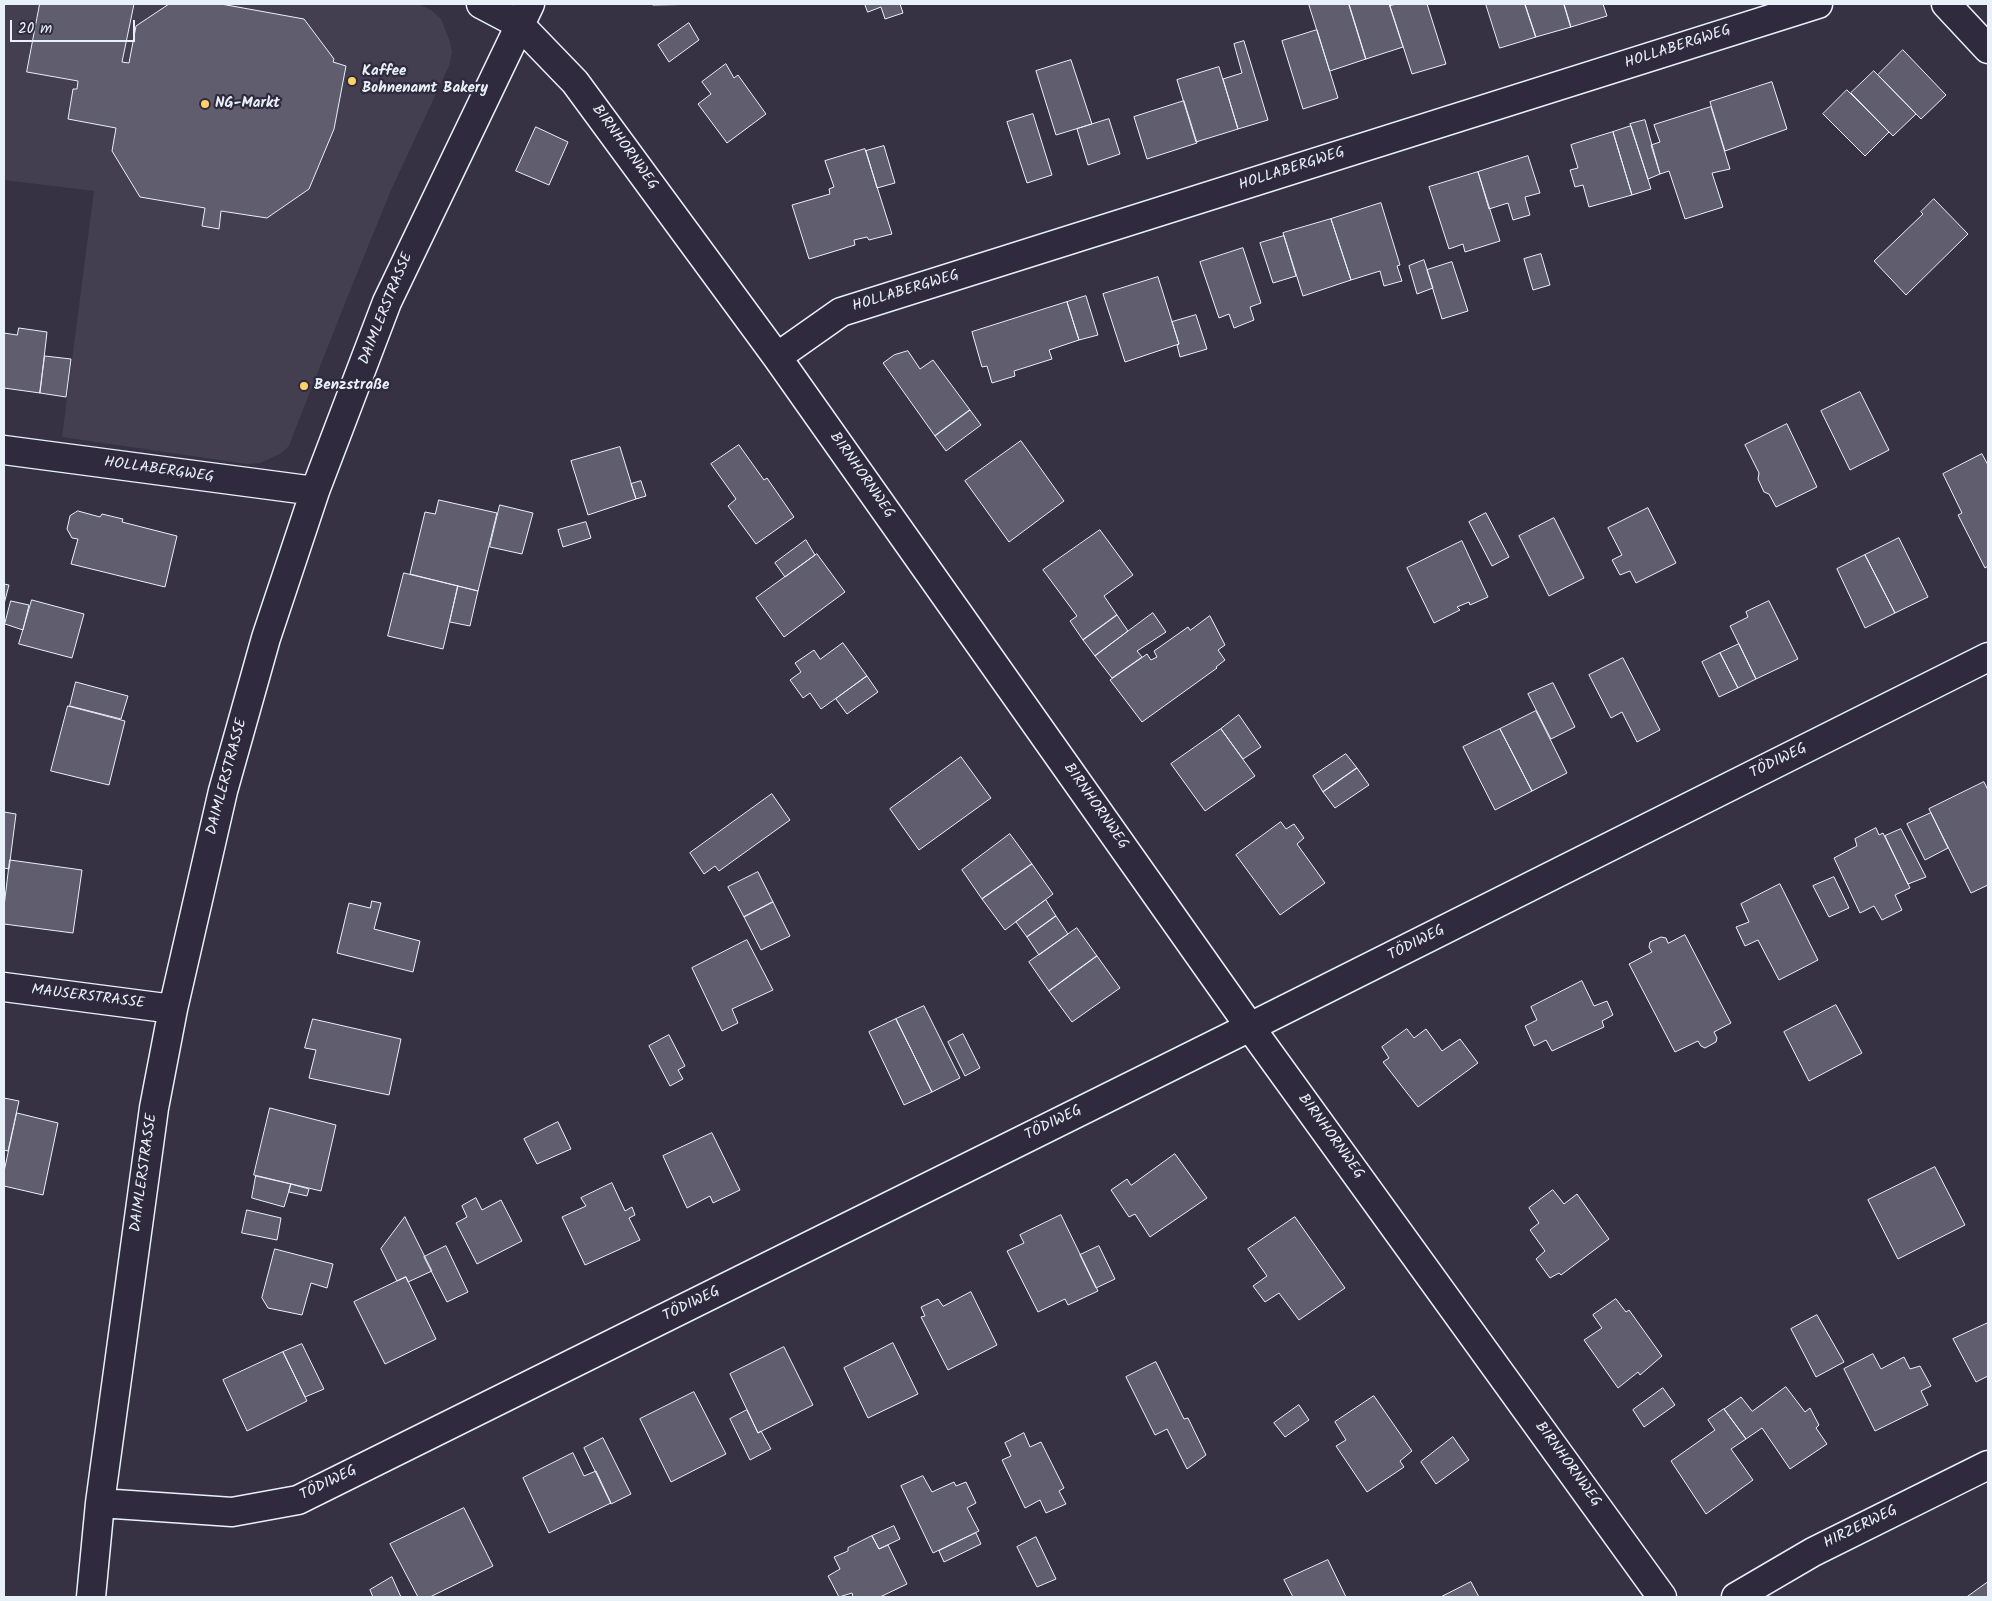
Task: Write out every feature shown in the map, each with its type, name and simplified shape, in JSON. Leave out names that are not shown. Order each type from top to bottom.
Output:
[{"type":"street","points":[[481,4],[525,14]]},
{"type":"street","name":"HOLLABERGWEG","points":[[777,357],[841,312],[1818,4]]},
{"type":"street","points":[[1946,4],[1988,48]]},
{"type":"street","name":"BIRNHORNWEG","points":[[525,14],[777,357],[1250,1027],[1662,1597]]},
{"type":"street","name":"DAIMLERSTRASSE","points":[[91,1597],[100,1503],[154,1108],[173,1009],[223,791],[266,638],[315,491],[387,302],[525,14]]},
{"type":"street","name":"HOLLABERGWEG","points":[[4,450],[315,491]]},
{"type":"street","name":"TÖDIWEG","points":[[100,1503],[232,1512],[298,1500],[1988,658]]},
{"type":"street","name":"MAUSERSTRASSE","points":[[4,987],[173,1009]]},
{"type":"street","name":"HIRZERWEG","points":[[1736,1597],[1813,1552],[1988,1465]]},
{"type":"shaded area","points":[[4,4],[418,4],[431,10],[441,19],[452,53],[449,66],[391,190],[289,446],[280,454],[260,463],[247,464],[62,437],[94,191],[4,180]]},
{"type":"building","name":"NG-Markt","points":[[40,4],[134,4],[122,62],[129,63],[136,26],[169,4],[221,4],[304,19],[334,59],[333,62],[346,66],[334,129],[309,189],[267,218],[221,211],[219,229],[202,226],[205,208],[140,197],[112,151],[116,128],[68,119],[73,89],[77,89],[78,81],[27,72]]},
{"type":"building","points":[[653,4],[710,4],[653,5]]},
{"type":"building","points":[[865,4],[900,4],[903,13],[885,19],[881,7],[868,12]]},
{"type":"building","points":[[1309,4],[1349,4],[1366,59],[1330,71]]},
{"type":"building","points":[[1349,4],[1389,4],[1403,47],[1366,59]]},
{"type":"building","points":[[1397,4],[1427,4],[1446,64],[1412,74],[1390,6]]},
{"type":"building","points":[[1486,4],[1525,4],[1536,37],[1500,48]]},
{"type":"building","points":[[1525,4],[1564,4],[1571,27],[1536,37]]},
{"type":"building","points":[[1564,4],[1603,4],[1607,16],[1571,27]]},
{"type":"building","points":[[689,23],[699,40],[669,62],[658,45]]},
{"type":"building","points":[[1317,30],[1338,98],[1303,109],[1282,41]]},
{"type":"building","points":[[1244,41],[1268,120],[1238,129],[1223,79],[1242,73],[1234,44]]},
{"type":"building","points":[[1903,50],[1946,95],[1921,119],[1878,75]]},
{"type":"building","points":[[1071,60],[1092,124],[1056,135],[1036,71]]},
{"type":"building","points":[[726,64],[734,78],[738,75],[766,114],[727,143],[698,104],[711,94],[702,82]]},
{"type":"building","points":[[1219,67],[1238,129],[1196,142],[1177,80]]},
{"type":"building","points":[[1874,71],[1916,114],[1893,136],[1851,93]]},
{"type":"building","points":[[1772,82],[1787,129],[1725,151],[1710,102]]},
{"type":"building","points":[[1847,90],[1889,132],[1865,156],[1823,114]]},
{"type":"building","points":[[1184,101],[1197,143],[1147,159],[1134,117]]},
{"type":"building","points":[[1711,107],[1730,169],[1712,173],[1723,207],[1685,219],[1669,171],[1660,174],[1651,145],[1660,142],[1654,125]]},
{"type":"building","points":[[1033,114],[1052,175],[1027,183],[1007,122]]},
{"type":"building","points":[[1109,119],[1120,154],[1088,165],[1077,129]]},
{"type":"building","points":[[1645,120],[1660,174],[1648,179],[1630,124]]},
{"type":"building","points":[[1631,126],[1651,189],[1632,195],[1613,132]]},
{"type":"building","points":[[536,127],[568,142],[549,185],[516,171]]},
{"type":"building","points":[[1613,132],[1632,195],[1589,207],[1583,185],[1575,187],[1570,170],[1578,168],[1571,145]]},
{"type":"building","points":[[884,146],[895,183],[877,188],[866,151]]},
{"type":"building","points":[[865,149],[892,234],[869,240],[867,237],[854,240],[855,245],[809,259],[792,205],[830,194],[829,189],[834,187],[825,161]]},
{"type":"building","points":[[1528,156],[1540,193],[1525,197],[1530,215],[1513,220],[1508,203],[1489,209],[1478,172]]},
{"type":"building","points":[[1478,172],[1500,241],[1465,252],[1463,244],[1449,249],[1429,187]]},
{"type":"building","points":[[1934,199],[1968,234],[1906,295],[1874,261],[1923,214],[1921,212]]},
{"type":"building","points":[[1381,203],[1400,265],[1397,266],[1402,281],[1384,286],[1380,271],[1351,280],[1331,219]]},
{"type":"building","points":[[1331,219],[1351,280],[1303,296],[1283,233]]},
{"type":"building","points":[[1284,236],[1296,276],[1273,283],[1260,243]]},
{"type":"building","points":[[1243,248],[1261,303],[1250,307],[1254,320],[1234,328],[1229,314],[1219,318],[1200,262]]},
{"type":"building","points":[[1541,254],[1550,285],[1533,290],[1524,259]]},
{"type":"building","points":[[1424,260],[1433,288],[1417,294],[1409,266]]},
{"type":"building","points":[[1452,262],[1468,311],[1442,319],[1427,270]]},
{"type":"building","points":[[1158,277],[1179,344],[1125,362],[1103,294]]},
{"type":"building","points":[[1086,296],[1098,335],[1079,340],[1067,302]]},
{"type":"building","points":[[1067,302],[1079,340],[1049,350],[1052,359],[1014,371],[1015,376],[992,383],[987,366],[982,367],[972,332]]},
{"type":"building","points":[[1196,315],[1207,349],[1180,357],[1177,345],[1179,344],[1172,322]]},
{"type":"building","points":[[19,328],[47,332],[40,393],[4,388],[4,333],[17,335]]},
{"type":"building","points":[[908,351],[920,369],[933,360],[970,410],[935,436],[883,363],[894,355]]},
{"type":"building","points":[[45,356],[71,359],[66,397],[40,393]]},
{"type":"building","points":[[1860,392],[1889,450],[1850,470],[1821,411]]},
{"type":"building","points":[[970,410],[981,425],[946,451],[935,436]]},
{"type":"building","points":[[1787,424],[1817,487],[1776,507],[1769,494],[1764,492],[1758,479],[1759,473],[1745,445]]},
{"type":"building","points":[[1021,441],[1064,501],[1009,542],[965,481]]},
{"type":"building","points":[[739,445],[764,480],[767,478],[794,517],[756,544],[728,506],[736,499],[711,464]]},
{"type":"building","points":[[620,447],[636,499],[588,515],[571,461]]},
{"type":"building","points":[[1982,454],[1988,465],[1988,566],[1985,568],[1958,515],[1962,513],[1943,474]]},
{"type":"building","points":[[641,481],[646,496],[636,499],[631,484]]},
{"type":"building","points":[[439,500],[497,513],[478,591],[410,574],[425,512],[435,514]]},
{"type":"building","points":[[500,505],[533,513],[522,554],[490,547]]},
{"type":"building","points":[[1648,508],[1676,563],[1636,583],[1630,571],[1620,575],[1612,560],[1622,555],[1608,528]]},
{"type":"building","points":[[78,511],[100,517],[102,514],[123,519],[122,522],[177,536],[165,587],[71,564],[78,539],[72,538],[67,529],[70,516]]},
{"type":"building","points":[[1486,513],[1509,557],[1492,566],[1469,522]]},
{"type":"building","points":[[1554,518],[1584,578],[1549,596],[1519,536]]},
{"type":"building","points":[[586,522],[591,538],[563,547],[558,530]]},
{"type":"building","points":[[1100,530],[1133,575],[1104,596],[1117,615],[1083,640],[1070,621],[1077,616],[1043,570]]},
{"type":"building","points":[[1899,538],[1928,597],[1895,613],[1865,555]]},
{"type":"building","points":[[806,540],[815,555],[785,577],[775,563]]},
{"type":"building","points":[[1462,541],[1488,597],[1470,605],[1469,602],[1457,607],[1460,610],[1434,623],[1407,568]]},
{"type":"building","points":[[817,554],[845,592],[784,637],[756,598]]},
{"type":"building","points":[[1865,555],[1895,613],[1865,628],[1837,569]]},
{"type":"building","points":[[404,573],[458,586],[443,649],[388,636]]},
{"type":"building","points":[[4,584],[9,585],[4,604]]},
{"type":"building","points":[[458,586],[478,591],[470,626],[450,622]]},
{"type":"building","points":[[32,600],[84,614],[72,658],[19,644]]},
{"type":"building","points":[[11,601],[29,605],[23,630],[5,624]]},
{"type":"building","points":[[1769,601],[1798,659],[1756,679],[1730,626],[1748,617],[1746,612]]},
{"type":"building","points":[[1153,613],[1166,632],[1137,651],[1142,657],[1112,678],[1095,656]]},
{"type":"building","points":[[1117,615],[1128,631],[1095,656],[1083,640]]},
{"type":"building","points":[[1210,616],[1225,645],[1218,650],[1225,660],[1217,668],[1142,722],[1110,680],[1147,654],[1151,660],[1157,657],[1154,651],[1188,627],[1190,630]]},
{"type":"building","points":[[843,643],[867,676],[821,709],[810,693],[803,698],[790,680],[801,672],[795,663],[814,650],[820,659]]},
{"type":"building","points":[[1739,644],[1756,679],[1738,688],[1720,653]]},
{"type":"building","points":[[1720,653],[1738,688],[1719,697],[1702,662]]},
{"type":"building","points":[[1623,658],[1660,730],[1637,742],[1622,712],[1611,718],[1589,675]]},
{"type":"building","points":[[867,676],[878,692],[847,714],[836,699]]},
{"type":"building","points":[[76,682],[128,696],[121,719],[70,706]]},
{"type":"building","points":[[1553,683],[1575,727],[1551,739],[1528,694]]},
{"type":"building","points":[[68,706],[125,721],[109,785],[51,771]]},
{"type":"building","points":[[1536,711],[1567,773],[1532,791],[1500,729]]},
{"type":"building","points":[[1239,715],[1261,747],[1243,759],[1221,729]]},
{"type":"building","points":[[1221,729],[1255,776],[1205,811],[1171,764]]},
{"type":"building","points":[[1500,729],[1532,791],[1495,810],[1463,747]]},
{"type":"building","points":[[1346,754],[1357,768],[1323,792],[1313,776]]},
{"type":"building","points":[[961,757],[991,798],[919,850],[890,809]]},
{"type":"building","points":[[1357,768],[1369,785],[1335,808],[1323,792]]},
{"type":"building","points":[[1984,782],[1988,790],[1988,885],[1971,893],[1929,809]]},
{"type":"building","points":[[772,794],[790,820],[719,871],[715,866],[704,874],[690,853]]},
{"type":"building","points":[[4,812],[16,814],[9,869],[4,868]]},
{"type":"building","points":[[1931,813],[1948,848],[1925,860],[1907,824]]},
{"type":"building","points":[[1281,822],[1286,829],[1294,824],[1304,838],[1297,844],[1325,883],[1280,915],[1236,855]]},
{"type":"building","points":[[1876,828],[1879,835],[1883,833],[1910,888],[1895,895],[1902,910],[1882,920],[1874,906],[1860,913],[1834,858],[1857,846],[1855,839]]},
{"type":"building","points":[[1901,829],[1926,877],[1908,884],[1885,836]]},
{"type":"building","points":[[1010,834],[1032,864],[982,899],[962,870]]},
{"type":"building","points":[[10,860],[82,870],[73,933],[4,924],[4,907]]},
{"type":"building","points":[[1032,864],[1053,894],[1005,930],[982,899]]},
{"type":"building","points":[[758,872],[773,902],[744,917],[728,887]]},
{"type":"building","points":[[1834,877],[1849,908],[1829,917],[1813,886]]},
{"type":"building","points":[[1780,884],[1818,960],[1779,980],[1758,940],[1745,946],[1736,927],[1749,922],[1741,904]]},
{"type":"building","points":[[1046,900],[1056,916],[1027,937],[1016,922]]},
{"type":"building","points":[[372,901],[381,903],[374,929],[420,941],[413,972],[337,953],[349,903],[370,908]]},
{"type":"building","points":[[773,902],[790,936],[761,950],[744,917]]},
{"type":"building","points":[[1056,916],[1068,934],[1039,955],[1027,937]]},
{"type":"building","points":[[1077,928],[1097,956],[1049,991],[1029,962]]},
{"type":"building","points":[[1685,935],[1731,1023],[1714,1032],[1717,1038],[1716,1042],[1705,1048],[1698,1041],[1675,1052],[1629,964],[1652,952],[1649,947],[1650,942],[1661,937],[1666,938],[1668,943]]},
{"type":"building","points":[[747,940],[773,990],[732,1009],[738,1023],[722,1031],[692,968]]},
{"type":"building","points":[[1097,956],[1120,988],[1072,1022],[1049,991]]},
{"type":"building","points":[[1582,981],[1594,1006],[1607,1001],[1613,1015],[1602,1021],[1604,1027],[1552,1051],[1546,1040],[1534,1046],[1525,1026],[1537,1020],[1531,1007]]},
{"type":"building","points":[[1836,1005],[1862,1053],[1809,1081],[1784,1032]]},
{"type":"building","points":[[924,1006],[960,1078],[932,1092],[896,1019]]},
{"type":"building","points":[[313,1019],[401,1039],[389,1095],[309,1078],[316,1050],[305,1048]]},
{"type":"building","points":[[896,1019],[932,1092],[904,1105],[869,1032]]},
{"type":"building","points":[[1407,1029],[1414,1038],[1426,1029],[1442,1051],[1460,1039],[1478,1063],[1418,1107],[1383,1062],[1389,1058],[1382,1047]]},
{"type":"building","points":[[963,1034],[980,1068],[965,1076],[948,1042]]},
{"type":"building","points":[[669,1035],[685,1066],[678,1070],[683,1079],[670,1086],[649,1046]]},
{"type":"building","points":[[4,1098],[19,1101],[8,1151],[4,1150]]},
{"type":"building","points":[[270,1108],[336,1125],[321,1191],[254,1175]]},
{"type":"building","points":[[17,1113],[58,1123],[43,1195],[4,1186],[4,1172]]},
{"type":"building","points":[[558,1122],[571,1149],[537,1164],[524,1139]]},
{"type":"building","points":[[712,1133],[740,1190],[713,1203],[710,1196],[687,1208],[663,1156]]},
{"type":"building","points":[[1175,1154],[1207,1198],[1150,1237],[1135,1214],[1129,1217],[1111,1190],[1127,1179],[1131,1185]]},
{"type":"building","points":[[1935,1167],[1965,1225],[1898,1259],[1868,1200]]},
{"type":"building","points":[[256,1176],[291,1184],[284,1207],[252,1198]]},
{"type":"building","points":[[612,1183],[625,1211],[632,1207],[635,1215],[629,1218],[640,1240],[585,1265],[562,1217],[586,1206],[581,1198]]},
{"type":"building","points":[[291,1184],[309,1189],[307,1196],[289,1192]]},
{"type":"building","points":[[1553,1190],[1564,1204],[1577,1194],[1609,1239],[1561,1275],[1559,1273],[1550,1278],[1536,1259],[1545,1251],[1530,1230],[1539,1223],[1529,1208]]},
{"type":"building","points":[[476,1198],[482,1210],[501,1200],[522,1241],[477,1264],[456,1223],[467,1217],[462,1206]]},
{"type":"building","points":[[247,1210],[281,1218],[277,1240],[242,1233]]},
{"type":"building","points":[[1061,1215],[1098,1291],[1068,1305],[1065,1299],[1038,1312],[1007,1251],[1024,1243],[1020,1235]]},
{"type":"building","points":[[405,1217],[432,1271],[408,1282],[406,1277],[397,1281],[381,1249]]},
{"type":"building","points":[[1295,1217],[1345,1288],[1299,1320],[1279,1293],[1265,1302],[1253,1286],[1267,1276],[1248,1249]]},
{"type":"building","points":[[446,1246],[468,1292],[447,1302],[424,1257]]},
{"type":"building","points":[[1099,1246],[1115,1279],[1096,1288],[1080,1255]]},
{"type":"building","points":[[275,1249],[333,1264],[327,1288],[311,1283],[302,1315],[268,1308],[262,1298]]},
{"type":"building","points":[[406,1277],[436,1339],[385,1364],[354,1302]]},
{"type":"building","points":[[971,1292],[997,1345],[948,1370],[921,1317],[925,1316],[921,1307],[938,1299],[943,1306]]},
{"type":"building","points":[[1616,1299],[1626,1312],[1629,1310],[1662,1356],[1640,1375],[1638,1372],[1618,1388],[1584,1340],[1602,1328],[1593,1315]]},
{"type":"building","points":[[1817,1315],[1844,1362],[1816,1377],[1791,1329]]},
{"type":"building","points":[[1988,1323],[1988,1376],[1976,1382],[1953,1339]]},
{"type":"building","points":[[893,1343],[918,1394],[868,1418],[844,1368]]},
{"type":"building","points":[[302,1344],[324,1389],[305,1397],[283,1352]]},
{"type":"building","points":[[784,1347],[813,1405],[758,1433],[730,1374]]},
{"type":"building","points":[[283,1352],[307,1401],[247,1431],[223,1380]]},
{"type":"building","points":[[1873,1354],[1881,1369],[1904,1357],[1910,1369],[1920,1366],[1931,1386],[1921,1391],[1928,1405],[1875,1431],[1844,1369]]},
{"type":"building","points":[[1156,1362],[1184,1419],[1188,1418],[1206,1455],[1187,1469],[1167,1429],[1155,1435],[1126,1377]]},
{"type":"building","points":[[1786,1387],[1805,1412],[1810,1408],[1819,1425],[1816,1428],[1827,1444],[1790,1469],[1762,1428],[1746,1439],[1724,1409],[1741,1397],[1752,1411]]},
{"type":"building","points":[[1663,1388],[1675,1405],[1644,1427],[1633,1410]]},
{"type":"building","points":[[694,1392],[726,1454],[671,1482],[640,1419]]},
{"type":"building","points":[[1374,1396],[1412,1451],[1400,1461],[1404,1467],[1367,1492],[1336,1446],[1346,1440],[1335,1422]]},
{"type":"building","points":[[1299,1405],[1309,1420],[1285,1437],[1274,1423]]},
{"type":"building","points":[[1724,1409],[1746,1439],[1731,1449],[1753,1480],[1706,1514],[1671,1461],[1715,1430],[1708,1420]]},
{"type":"building","points":[[747,1410],[758,1433],[761,1431],[771,1449],[750,1460],[730,1419]]},
{"type":"building","points":[[1024,1433],[1030,1447],[1041,1442],[1064,1488],[1059,1491],[1066,1504],[1046,1513],[1040,1500],[1025,1508],[1002,1460],[1011,1456],[1005,1443]]},
{"type":"building","points":[[1453,1437],[1469,1460],[1436,1484],[1421,1462]]},
{"type":"building","points":[[603,1438],[631,1494],[611,1504],[584,1448]]},
{"type":"building","points":[[573,1453],[584,1476],[596,1471],[611,1503],[549,1533],[523,1478]]},
{"type":"building","points":[[923,1476],[932,1492],[954,1482],[956,1486],[966,1482],[976,1503],[967,1508],[979,1531],[933,1553],[901,1486]]},
{"type":"building","points":[[464,1508],[493,1566],[430,1597],[418,1597],[390,1544]]},
{"type":"building","points":[[894,1526],[900,1539],[879,1549],[872,1536]]},
{"type":"building","points":[[976,1533],[981,1544],[944,1562],[939,1551]]},
{"type":"building","points":[[872,1536],[879,1549],[888,1545],[907,1584],[880,1597],[853,1597],[852,1593],[839,1597],[828,1576],[840,1569],[834,1557],[848,1551],[848,1548]]},
{"type":"building","points":[[1036,1537],[1056,1579],[1037,1587],[1017,1547]]},
{"type":"building","points":[[1328,1560],[1346,1597],[1293,1597],[1284,1580]]},
{"type":"building","points":[[392,1577],[401,1597],[373,1597],[370,1590]]},
{"type":"building","points":[[1471,1582],[1479,1597],[1441,1597]]},
{"type":"building","points":[[1988,1582],[1988,1597],[1967,1597]]},
{"type":"place","name":"Kaffee Bohnenamt Bakery","points":[[352,81]]},
{"type":"place","name":"NG-Markt","points":[[205,104]]},
{"type":"place","name":"Benzstraße","points":[[304,386]]}]
